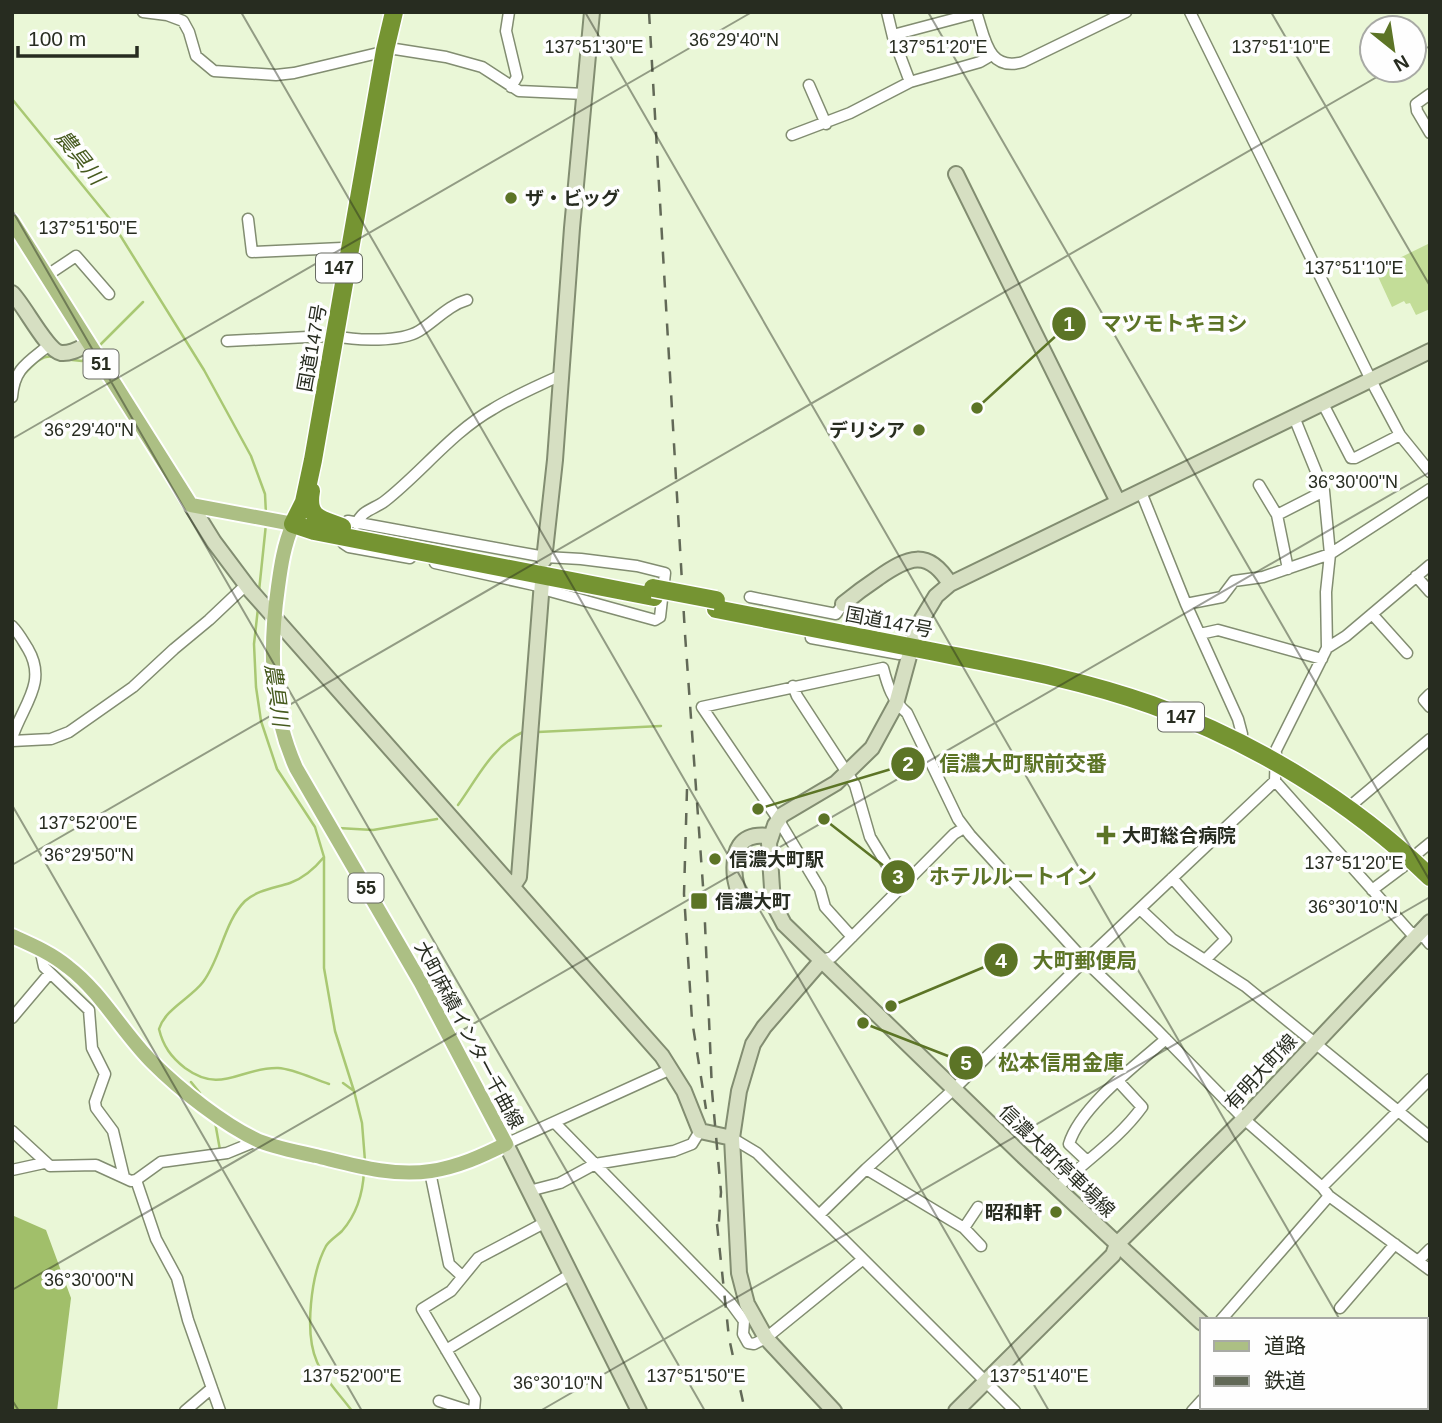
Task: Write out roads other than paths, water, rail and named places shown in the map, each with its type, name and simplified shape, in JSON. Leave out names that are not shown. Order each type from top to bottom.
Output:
[{"type":"highway","name":"国道147号","points":[[285,523],[304,502],[313,460],[386,12]]},
{"type":"highway","name":"国道147号","points":[[285,523],[332,336],[342,248],[380,51],[394,12]]},
{"type":"highway","name":"147","points":[[313,460],[315,468],[309,504],[320,520],[348,530]]},
{"type":"highway","name":"国道147号","points":[[285,523],[314,531],[348,530],[913,643],[1101,688],[1240,738],[1275,756],[1355,802],[1423,854],[1430,877]]},
{"type":"highway","name":"国道147号","points":[[1275,756],[1385,835],[1423,854]]},
{"type":"main road","name":"51","points":[[12,221],[191,505]]},
{"type":"main road","points":[[191,505],[285,523]]},
{"type":"main road","name":"大町麻績インター千曲線","points":[[12,936],[40,948],[70,968],[87,984],[137,1046],[172,1081],[203,1105],[258,1140],[376,1170],[430,1171],[462,1164],[506,1144],[421,983],[292,760],[282,734],[273,687],[272,615],[284,550],[285,523]]},
{"type":"street","points":[[143,12],[167,15],[183,21],[196,56],[214,71],[285,74],[395,49],[465,62],[488,70],[511,87],[524,92],[585,94]]},
{"type":"street","points":[[509,12],[506,31],[517,77],[511,87]]},
{"type":"street","points":[[544,559],[555,460],[592,12]]},
{"type":"street","points":[[887,12],[910,82]]},
{"type":"street","points":[[893,36],[976,13],[992,55],[1000,63],[1023,62],[1126,12]]},
{"type":"street","points":[[1191,12],[1371,380],[1400,435],[1430,472]]},
{"type":"street","points":[[792,135],[826,124],[910,82],[980,62],[992,55]]},
{"type":"street","points":[[809,85],[826,124]]},
{"type":"street","points":[[1430,94],[1416,104],[1417,111],[1430,133]]},
{"type":"street","points":[[956,174],[1118,502]]},
{"type":"street","points":[[248,219],[252,252],[342,248]]},
{"type":"street","points":[[46,276],[76,256],[109,294]]},
{"type":"street","points":[[12,293],[48,346],[61,353],[74,351],[88,344]]},
{"type":"street","points":[[227,341],[332,336],[376,339],[412,335],[467,300]]},
{"type":"street","points":[[12,397],[18,371],[48,346]]},
{"type":"street","points":[[770,836],[759,835],[742,841],[736,851],[737,889],[744,898],[773,903],[770,836],[778,819],[849,773],[872,748],[896,704],[913,643],[929,605],[950,584],[1430,351]]},
{"type":"street","points":[[348,530],[544,559],[581,559],[637,566],[665,573],[657,619],[542,585],[349,547],[343,543],[348,530],[364,513],[383,503],[465,428],[492,409],[561,375]]},
{"type":"street","points":[[1323,404],[1351,458],[1356,458],[1400,435]]},
{"type":"street","points":[[1294,417],[1324,491],[1330,554],[1326,592],[1327,648],[1275,756],[1275,781],[1410,932],[1424,939]]},
{"type":"street","points":[[1259,485],[1277,515],[1288,569]]},
{"type":"street","points":[[1186,604],[1222,597],[1234,581],[1263,577],[1330,554],[1430,489]]},
{"type":"street","points":[[1277,515],[1324,491]]},
{"type":"street","points":[[1141,492],[1186,604],[1238,719],[1240,738]]},
{"type":"street","points":[[191,505],[249,589],[648,1039],[684,1091],[701,1131]]},
{"type":"street","points":[[750,597],[836,614],[843,604],[892,568],[916,559],[942,570],[950,584]]},
{"type":"street","points":[[1327,648],[1346,636],[1430,565]]},
{"type":"street","points":[[1416,576],[1430,592]]},
{"type":"street","points":[[513,886],[519,877],[542,585]]},
{"type":"street","points":[[12,626],[31,654],[37,676],[36,686],[12,740],[51,739],[69,732],[133,687],[174,649],[249,589]]},
{"type":"street","points":[[1372,614],[1407,653]]},
{"type":"street","points":[[1200,635],[1218,630],[1322,659]]},
{"type":"street","points":[[811,638],[899,654],[913,643]]},
{"type":"street","points":[[852,937],[824,907],[820,889],[778,819],[702,708],[883,667],[888,690],[896,704],[907,713],[964,828],[1085,961],[1244,1119],[1326,1191],[1430,1270]]},
{"type":"street","points":[[793,686],[849,773],[859,794],[870,837],[901,888]]},
{"type":"street","points":[[1430,694],[1424,700],[1430,707]]},
{"type":"street","points":[[1355,802],[1430,739]]},
{"type":"street","points":[[819,1215],[1275,781]]},
{"type":"street","points":[[834,1411],[766,1338],[747,1304],[739,1273],[732,1139],[739,1091],[753,1044],[764,1027],[822,960],[832,957],[954,834],[964,828]]},
{"type":"street","points":[[1372,890],[1423,854]]},
{"type":"street","points":[[1172,878],[1226,939],[1205,960]]},
{"type":"street","name":"信濃大町停車場線","points":[[773,903],[784,924],[1057,1188],[1200,1321]]},
{"type":"street","points":[[1140,909],[1172,939],[1245,986],[1430,1137]]},
{"type":"street","name":"有明大町線","points":[[956,1411],[1113,1255],[1117,1244],[1244,1119],[1315,1043],[1424,939],[1430,922]]},
{"type":"street","points":[[40,948],[41,962],[89,1010],[90,1042],[104,1074],[95,1102],[96,1108],[113,1131],[124,1177]]},
{"type":"street","points":[[12,1018],[50,973]]},
{"type":"street","points":[[1086,1160],[1069,1144],[1072,1132],[1118,1081],[1166,1039]]},
{"type":"street","points":[[639,1411],[506,1144],[671,1069]]},
{"type":"street","points":[[1223,1318],[1326,1191],[1430,1079]]},
{"type":"street","points":[[1057,1188],[1086,1160],[1127,1128],[1142,1107],[1118,1081]]},
{"type":"street","points":[[555,1123],[736,1308],[744,1321],[743,1334],[746,1342],[754,1344],[766,1338],[862,1260]]},
{"type":"street","points":[[12,1131],[50,1166],[96,1165],[131,1181],[161,1162],[227,1153],[258,1140]]},
{"type":"street","points":[[529,1191],[560,1183],[595,1164],[674,1151],[692,1144],[701,1131]]},
{"type":"street","points":[[701,1131],[732,1139],[757,1153],[1015,1411]]},
{"type":"street","points":[[12,1170],[44,1163]]},
{"type":"street","points":[[866,1169],[964,1228],[981,1246]]},
{"type":"street","points":[[430,1171],[449,1264],[462,1276]]},
{"type":"street","points":[[136,1180],[156,1239],[177,1278],[188,1320],[220,1411]]},
{"type":"street","points":[[964,1228],[978,1207]]},
{"type":"street","points":[[439,1401],[472,1411],[475,1399],[422,1309],[452,1291],[478,1258],[544,1223]]},
{"type":"street","points":[[1340,1308],[1395,1244]]},
{"type":"street","points":[[1419,1261],[1430,1249]]},
{"type":"street","points":[[446,1350],[571,1274]]},
{"type":"street","points":[[185,1411],[212,1388]]},
{"type":"waterway","name":"農具川","points":[[12,99],[110,219],[204,370],[251,456],[265,494],[266,514]]},
{"type":"waterway","points":[[98,347],[143,302]]},
{"type":"waterway","points":[[19,377],[40,360],[53,357]]},
{"type":"waterway","points":[[63,359],[82,361],[88,357]]},
{"type":"waterway","name":"農具川","points":[[259,591],[266,524]]},
{"type":"waterway","name":"農具川","points":[[258,608],[254,644],[261,721],[277,769],[315,827],[324,857],[324,968],[335,1031],[362,1123],[365,1161]]},
{"type":"waterway","points":[[538,732],[661,726]]},
{"type":"waterway","points":[[458,805],[494,754],[523,732]]},
{"type":"waterway","points":[[338,828],[373,830],[437,819]]},
{"type":"waterway","points":[[324,857],[300,878],[261,892],[245,901],[232,919],[203,982],[167,1015],[159,1029],[165,1046],[172,1055],[198,1076],[221,1080],[253,1071],[278,1068],[329,1084]]},
{"type":"waterway","points":[[191,1082],[200,1093]]},
{"type":"waterway","points":[[343,1083],[354,1091]]},
{"type":"waterway","points":[[215,1122],[220,1150]]},
{"type":"waterway","name":"農具川","points":[[352,1411],[320,1369],[313,1350],[310,1320],[313,1287],[321,1258],[326,1246],[347,1225],[355,1211],[364,1171]]},
{"type":"railway","points":[[649,12],[685,634],[704,900],[712,1091],[721,1192],[718,1234]]},
{"type":"railway","points":[[687,789],[684,894],[692,1020],[706,1109]]},
{"type":"railway","points":[[717,1224],[729,1338],[745,1411]]},
{"type":"place","name":"ザ・ビッグ","points":[[511,198]]},
{"type":"place","name":"マツモトキヨシ","points":[[977,408]]},
{"type":"place","name":"デリシア","points":[[919,430]]},
{"type":"place","name":"信濃大町駅前交番","points":[[758,809]]},
{"type":"place","name":"ホテルルートイン","points":[[824,819]]},
{"type":"place","name":"大町総合病院","points":[[1106,835]]},
{"type":"place","name":"信濃大町駅","points":[[715,859]]},
{"type":"place","name":"信濃大町","points":[[699,901]]},
{"type":"place","name":"大町郵便局","points":[[891,1006]]},
{"type":"place","name":"松本信用金庫","points":[[863,1023]]},
{"type":"place","name":"昭和軒","points":[[1056,1212]]}]
